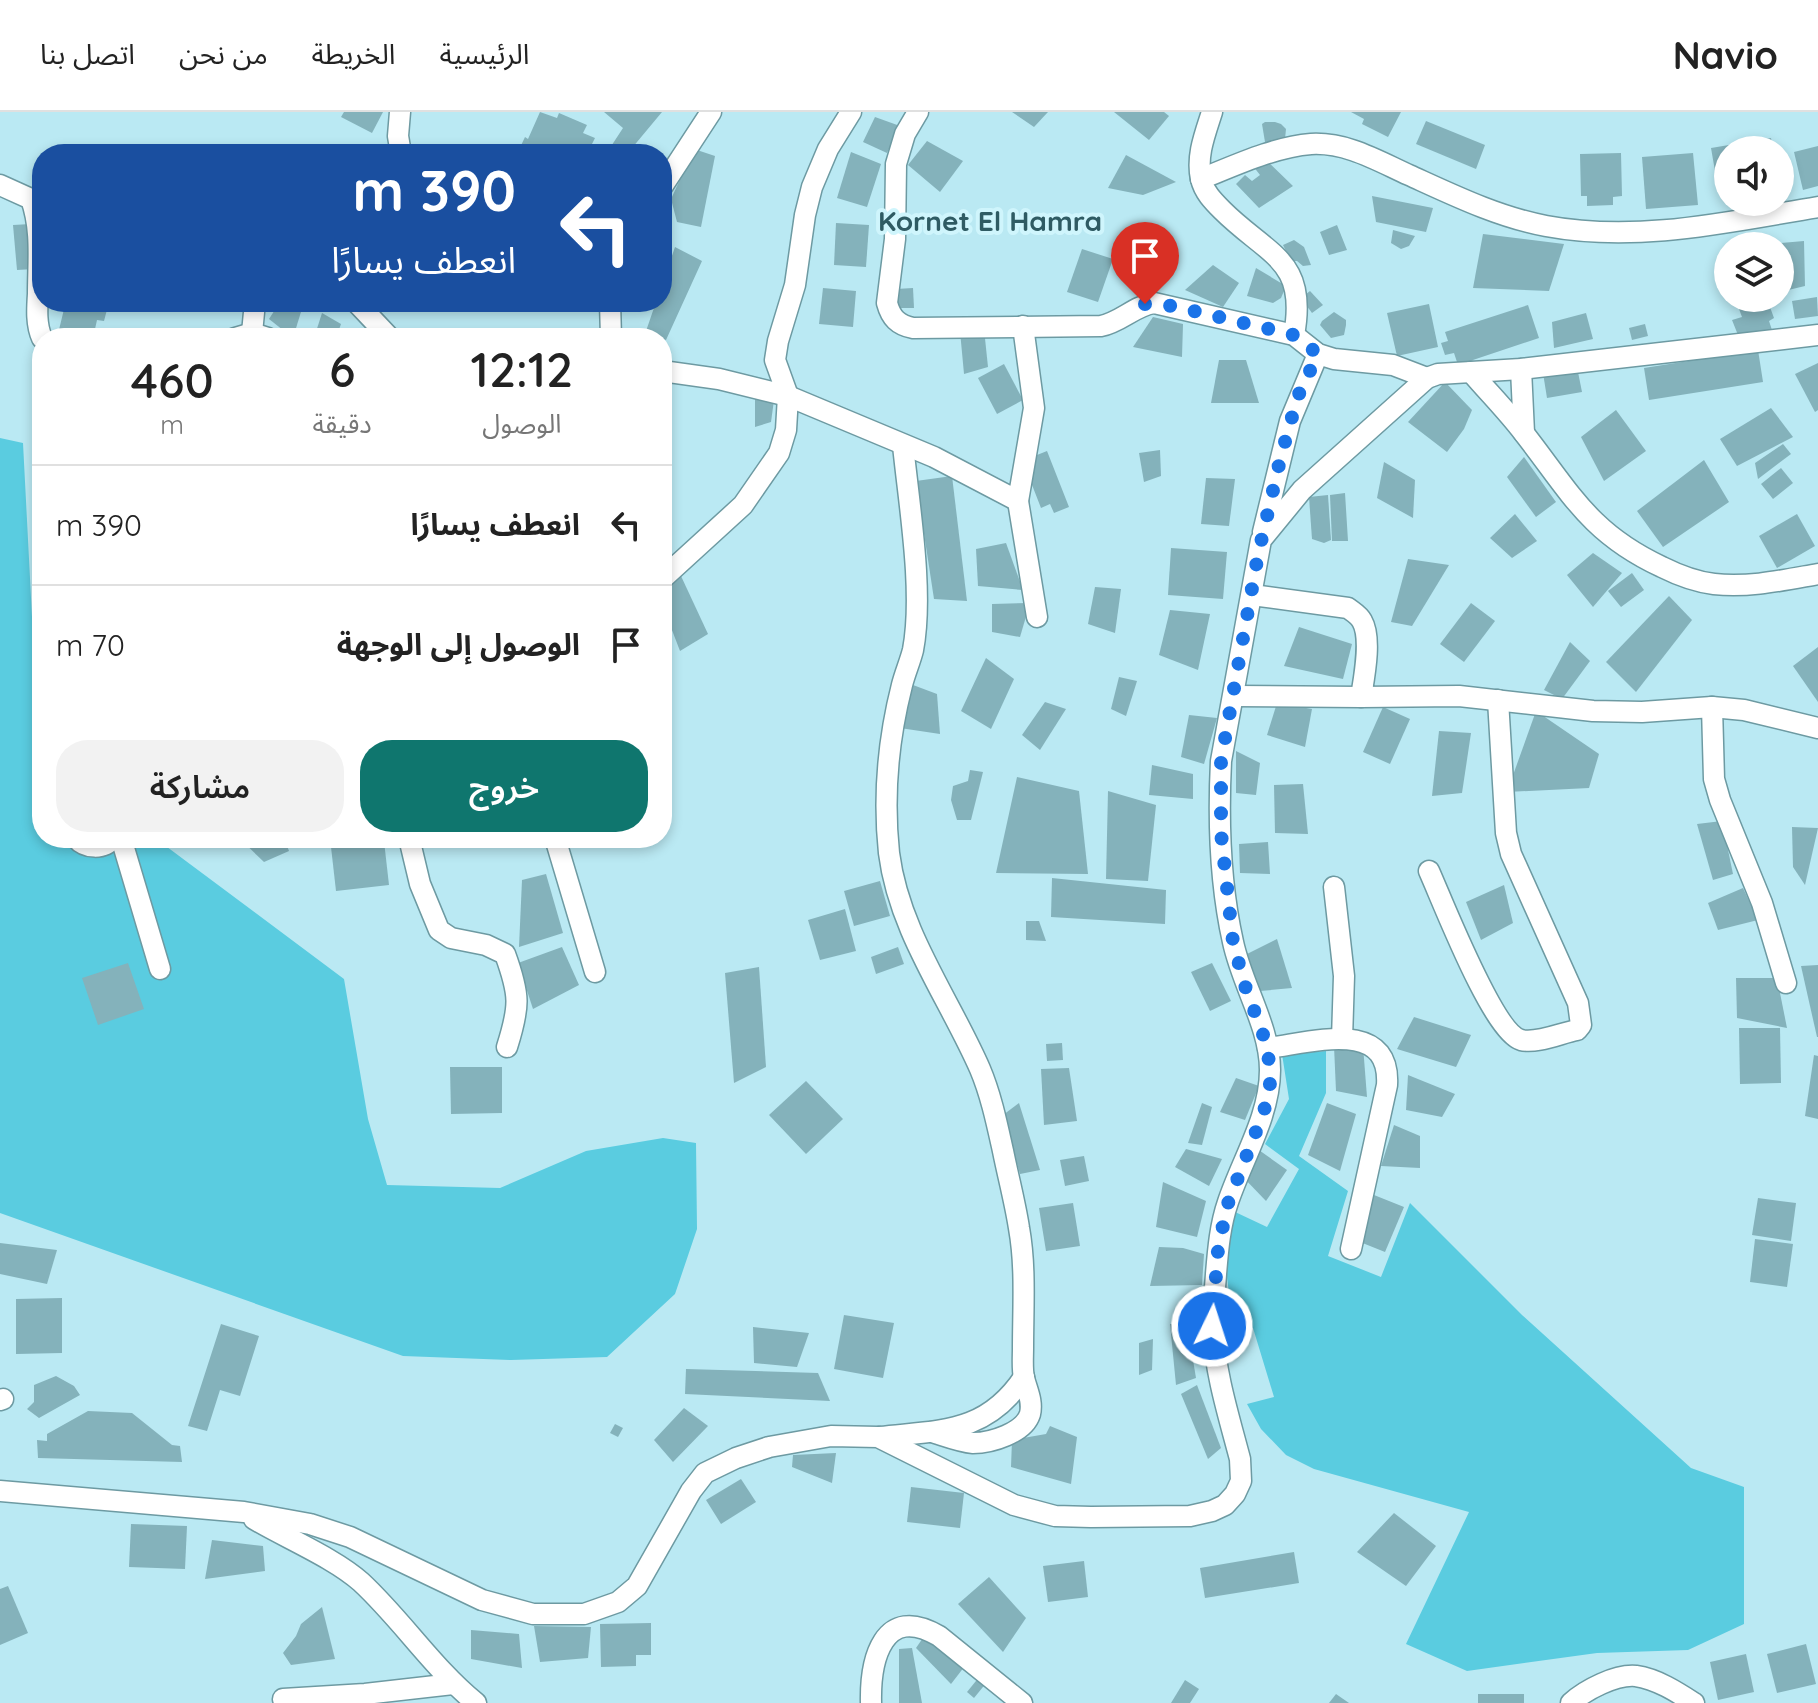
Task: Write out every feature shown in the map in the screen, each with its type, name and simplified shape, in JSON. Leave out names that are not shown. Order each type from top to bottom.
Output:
[{"type":"street","points":[[399,144],[400,112]]},
{"type":"street","points":[[672,172],[711,112]]},
{"type":"street","points":[[672,570],[743,505],[779,453],[786,430],[788,396],[775,360],[795,285],[805,215],[812,187],[828,149],[851,112]]},
{"type":"street","points":[[918,112],[905,134],[896,164],[895,239],[887,303],[889,313],[903,326],[1101,326],[1112,324],[1138,307],[1154,303],[1294,335],[1318,354],[1334,359],[1393,365],[1427,378]]},
{"type":"street","points":[[1212,112],[1201,145],[1201,179],[1213,201],[1279,259],[1293,279],[1298,294],[1294,335]]},
{"type":"street","points":[[1201,179],[1287,148],[1314,144],[1350,148],[1500,215],[1545,226],[1596,233],[1646,233],[1818,207]]},
{"type":"street","points":[[0,185],[32,202]]},
{"type":"street","points":[[365,312],[381,328]]},
{"type":"street","points":[[1023,326],[1034,408],[1018,501],[1037,617]]},
{"type":"street","points":[[1261,540],[1302,490],[1427,378],[1438,374],[1521,369],[1818,335]]},
{"type":"street","points":[[878,1437],[1014,1505],[1055,1516],[1190,1516],[1225,1505],[1241,1481],[1240,1459],[1217,1366],[1212,1326],[1217,1265],[1227,1206],[1264,1111],[1270,1086],[1268,1048],[1245,986],[1233,942],[1224,880],[1221,761],[1261,540],[1290,421],[1318,354]]},
{"type":"street","points":[[1521,369],[1524,433]]},
{"type":"street","points":[[672,372],[719,379],[788,396],[934,457],[1018,501]]},
{"type":"street","points":[[1471,372],[1524,433],[1583,512],[1610,538],[1634,554],[1675,573],[1714,584],[1760,584],[1818,574]]},
{"type":"street","points":[[903,445],[916,617],[913,650],[889,749],[886,816],[889,854],[906,914],[933,980],[981,1071],[996,1121],[1020,1229],[1024,1276],[1024,1377],[1031,1403],[1030,1415],[1017,1430],[996,1438],[975,1443],[932,1432]]},
{"type":"street","points":[[1252,595],[1348,608],[1357,615],[1366,636],[1361,697]]},
{"type":"street","points":[[1235,696],[1459,696],[1642,712],[1712,707],[1744,710],[1818,728]]},
{"type":"street","points":[[1429,871],[1490,1006],[1511,1034],[1520,1040],[1531,1040],[1577,1030],[1581,1025],[1578,1003],[1519,876],[1508,844],[1498,700]]},
{"type":"street","points":[[1712,707],[1714,779],[1762,903],[1786,983]]},
{"type":"street","points":[[124,848],[160,969]]},
{"type":"street","points":[[411,848],[420,884],[439,930],[451,938],[486,945],[505,954],[518,995],[516,1020],[507,1047]]},
{"type":"street","points":[[558,848],[595,972]]},
{"type":"street","points":[[1334,887],[1344,976],[1342,1039]]},
{"type":"street","points":[[1268,1048],[1342,1039],[1365,1042],[1376,1048],[1386,1062],[1388,1074],[1351,1249]]},
{"type":"street","points":[[0,1491],[244,1512],[310,1524],[350,1537],[482,1600],[533,1614],[584,1614],[618,1602],[637,1586],[691,1491],[705,1473],[769,1447],[831,1436],[878,1437],[932,1432],[987,1416],[1012,1395],[1024,1377]]},
{"type":"street","points":[[244,1512],[358,1579],[453,1684],[476,1703]]},
{"type":"street","points":[[871,1703],[873,1660],[879,1647],[886,1636],[908,1627],[926,1628],[939,1636],[1022,1703]]},
{"type":"street","points":[[1571,1703],[1609,1681],[1634,1676],[1670,1688],[1694,1703]]},
{"type":"street","points":[[283,1699],[453,1684]]},
{"type":"shaded area","points":[[0,438],[23,443],[32,617],[32,848],[168,848],[344,979],[368,1119],[387,1185],[500,1188],[586,1151],[663,1138],[696,1143],[697,1229],[675,1294],[607,1357],[511,1360],[403,1356],[0,1213]]},
{"type":"shaded area","points":[[1326,1051],[1326,1093],[1299,1156],[1348,1191],[1328,1256],[1381,1277],[1410,1203],[1522,1315],[1691,1468],[1744,1487],[1744,1624],[1688,1650],[1597,1653],[1467,1671],[1406,1644],[1469,1512],[1314,1469],[1286,1455],[1261,1429],[1247,1404],[1274,1397],[1253,1328],[1234,1333],[1226,1269],[1233,1211],[1267,1227],[1299,1169],[1265,1144],[1289,1099],[1282,1054]]},
{"type":"building","points":[[344,112],[383,112],[372,133],[341,117]]},
{"type":"building","points":[[540,112],[557,118],[559,113],[587,125],[583,133],[595,138],[592,144],[522,144],[525,137],[528,139]]},
{"type":"building","points":[[604,112],[662,112],[635,144],[613,144],[623,128]]},
{"type":"building","points":[[1012,112],[1048,112],[1034,127]]},
{"type":"building","points":[[1114,112],[1164,112],[1169,116],[1149,140]]},
{"type":"building","points":[[1351,112],[1401,112],[1388,137],[1362,124],[1364,119]]},
{"type":"building","points":[[875,117],[900,126],[887,153],[863,142]]},
{"type":"building","points":[[1426,121],[1485,145],[1476,169],[1416,144]]},
{"type":"building","points":[[1262,124],[1281,124],[1286,129],[1285,139],[1265,142]]},
{"type":"building","points":[[927,141],[963,161],[940,192],[908,165]]},
{"type":"building","points":[[1818,146],[1818,186],[1803,190],[1794,152]]},
{"type":"building","points":[[694,149],[715,156],[701,227],[677,222],[672,197]]},
{"type":"building","points":[[851,152],[881,164],[867,207],[837,198]]},
{"type":"building","points":[[1621,153],[1622,196],[1613,197],[1613,205],[1587,206],[1587,196],[1581,196],[1580,154]]},
{"type":"building","points":[[1693,153],[1698,205],[1646,209],[1642,157]]},
{"type":"building","points":[[1126,155],[1176,182],[1143,195],[1108,188]]},
{"type":"building","points":[[1265,159],[1293,186],[1259,208],[1236,184],[1245,175],[1252,181],[1260,175],[1253,166]]},
{"type":"building","points":[[1372,196],[1433,208],[1426,232],[1376,222]]},
{"type":"building","points":[[836,223],[869,225],[866,267],[834,265]]},
{"type":"building","points":[[31,224],[32,269],[17,270],[13,225]]},
{"type":"building","points":[[1337,225],[1347,250],[1329,255],[1320,232]]},
{"type":"building","points":[[1393,230],[1415,236],[1409,246],[1401,249],[1391,243]]},
{"type":"building","points":[[1483,234],[1564,244],[1549,291],[1473,288]]},
{"type":"building","points":[[1294,240],[1304,247],[1311,265],[1303,266],[1291,261],[1283,245]]},
{"type":"building","points":[[1804,241],[1805,286],[1794,289],[1794,242]]},
{"type":"building","points":[[675,247],[702,261],[671,328],[647,328],[653,312],[672,312],[672,256]]},
{"type":"building","points":[[1082,249],[1113,259],[1098,302],[1067,292]]},
{"type":"building","points":[[1213,265],[1239,283],[1223,307],[1185,290]]},
{"type":"building","points":[[1256,268],[1286,286],[1281,298],[1273,303],[1247,296]]},
{"type":"building","points":[[823,288],[856,291],[853,327],[819,324]]},
{"type":"building","points":[[913,288],[914,308],[896,308],[896,289]]},
{"type":"building","points":[[1310,291],[1323,305],[1312,313],[1301,298]]},
{"type":"building","points":[[1817,297],[1818,316],[1795,319],[1794,301]]},
{"type":"building","points":[[1429,304],[1438,347],[1397,356],[1387,313]]},
{"type":"building","points":[[1528,305],[1539,338],[1458,365],[1454,353],[1445,355],[1441,343],[1448,341],[1445,332]]},
{"type":"building","points":[[63,312],[106,312],[104,321],[97,320],[95,328],[59,328]]},
{"type":"building","points":[[274,312],[301,312],[296,328],[280,328],[269,319]]},
{"type":"building","points":[[1334,312],[1346,320],[1346,325],[1344,335],[1331,338],[1320,325]]},
{"type":"building","points":[[1740,312],[1772,312],[1774,318],[1769,321],[1773,333],[1740,340],[1732,320],[1742,317]]},
{"type":"building","points":[[322,313],[341,324],[340,328],[317,328]]},
{"type":"building","points":[[1586,313],[1593,339],[1554,348],[1552,322]]},
{"type":"building","points":[[1153,317],[1183,324],[1182,357],[1133,347]]},
{"type":"building","points":[[1645,324],[1648,336],[1632,340],[1629,328]]},
{"type":"building","points":[[984,329],[988,367],[964,374],[960,331]]},
{"type":"building","points":[[1758,350],[1763,382],[1649,400],[1644,368]]},
{"type":"building","points":[[1219,360],[1246,360],[1259,403],[1211,403]]},
{"type":"building","points":[[1818,363],[1818,410],[1815,412],[1795,374]]},
{"type":"building","points":[[1004,364],[1023,400],[997,414],[978,378]]},
{"type":"building","points":[[1577,367],[1582,392],[1547,398],[1543,373]]},
{"type":"building","points":[[1445,382],[1472,410],[1464,429],[1447,452],[1408,422]]},
{"type":"building","points":[[755,396],[774,400],[771,422],[755,427]]},
{"type":"building","points":[[1771,408],[1793,437],[1737,466],[1720,439]]},
{"type":"building","points":[[1616,410],[1646,451],[1604,481],[1581,437]]},
{"type":"building","points":[[1783,444],[1791,454],[1758,479],[1755,463]]},
{"type":"building","points":[[1160,450],[1161,476],[1144,482],[1139,453]]},
{"type":"building","points":[[1047,451],[1069,507],[1054,513],[1050,504],[1041,508],[1027,472],[1027,459]]},
{"type":"building","points":[[1524,457],[1556,502],[1536,517],[1507,477]]},
{"type":"building","points":[[1704,460],[1729,502],[1663,547],[1637,511]]},
{"type":"building","points":[[1384,462],[1415,480],[1413,518],[1377,498]]},
{"type":"building","points":[[1781,468],[1793,483],[1773,499],[1761,484]]},
{"type":"building","points":[[952,476],[967,601],[934,599],[916,481]]},
{"type":"building","points":[[1206,478],[1235,479],[1229,526],[1201,524]]},
{"type":"building","points":[[1345,493],[1348,541],[1332,541],[1330,495]]},
{"type":"building","points":[[1328,495],[1331,540],[1324,543],[1312,539],[1309,497]]},
{"type":"building","points":[[1515,514],[1537,541],[1512,558],[1490,538]]},
{"type":"building","points":[[1797,514],[1815,546],[1777,568],[1759,536]]},
{"type":"building","points":[[1006,543],[1023,590],[978,586],[976,549]]},
{"type":"building","points":[[1171,548],[1227,552],[1223,599],[1168,595]]},
{"type":"building","points":[[1593,553],[1622,573],[1593,607],[1567,575]]},
{"type":"building","points":[[1408,559],[1449,565],[1412,626],[1391,622]]},
{"type":"building","points":[[1632,573],[1644,590],[1621,607],[1608,591]]},
{"type":"building","points":[[681,576],[708,634],[680,651],[672,630],[672,581]]},
{"type":"building","points":[[1095,587],[1121,589],[1115,633],[1088,624]]},
{"type":"building","points":[[1669,596],[1692,620],[1636,692],[1606,662]]},
{"type":"building","points":[[1030,603],[1020,637],[992,632],[992,604]]},
{"type":"building","points":[[1471,603],[1495,621],[1464,662],[1440,644]]},
{"type":"building","points":[[1170,610],[1210,614],[1198,670],[1159,655]]},
{"type":"building","points":[[1299,627],[1352,644],[1343,679],[1284,666]]},
{"type":"building","points":[[1570,642],[1590,661],[1562,699],[1544,690]]},
{"type":"building","points":[[1818,647],[1818,702],[1793,666]]},
{"type":"building","points":[[986,658],[1014,679],[991,729],[961,711]]},
{"type":"building","points":[[1119,677],[1137,681],[1126,716],[1111,709]]},
{"type":"building","points":[[913,685],[937,694],[940,734],[900,728]]},
{"type":"building","points":[[1045,702],[1066,709],[1040,750],[1022,735]]},
{"type":"building","points":[[1277,703],[1312,709],[1305,747],[1267,735]]},
{"type":"building","points":[[1383,707],[1410,719],[1390,764],[1363,752]]},
{"type":"building","points":[[1536,711],[1599,754],[1589,788],[1507,792]]},
{"type":"building","points":[[1189,715],[1217,718],[1204,764],[1181,757]]},
{"type":"building","points":[[1439,731],[1471,733],[1462,793],[1432,796]]},
{"type":"building","points":[[1236,751],[1260,763],[1256,795],[1236,793]]},
{"type":"building","points":[[1152,765],[1193,774],[1193,799],[1149,795]]},
{"type":"building","points":[[970,770],[983,772],[971,820],[957,820],[951,800],[953,786],[968,781]]},
{"type":"building","points":[[1017,777],[1079,791],[1088,874],[996,873]]},
{"type":"building","points":[[1303,784],[1308,834],[1275,833],[1274,785]]},
{"type":"building","points":[[1108,791],[1156,805],[1148,881],[1106,879]]},
{"type":"building","points":[[1722,821],[1733,874],[1713,880],[1697,824]]},
{"type":"building","points":[[1792,827],[1818,828],[1805,885],[1793,867]]},
{"type":"building","points":[[1268,842],[1270,874],[1240,873],[1239,844]]},
{"type":"building","points":[[249,848],[288,848],[289,851],[264,862]]},
{"type":"building","points":[[331,848],[385,848],[389,885],[336,891]]},
{"type":"building","points":[[546,874],[563,933],[519,947],[522,880]]},
{"type":"building","points":[[1052,878],[1166,890],[1165,924],[1051,917]]},
{"type":"building","points":[[880,881],[890,916],[854,926],[844,891]]},
{"type":"building","points":[[1504,885],[1513,923],[1481,940],[1466,902]]},
{"type":"building","points":[[1743,888],[1758,920],[1718,930],[1708,903]]},
{"type":"building","points":[[845,909],[856,951],[820,960],[808,920]]},
{"type":"building","points":[[1026,921],[1039,921],[1046,941],[1026,940]]},
{"type":"building","points":[[1277,939],[1292,988],[1260,991],[1247,954]]},
{"type":"building","points":[[562,947],[579,985],[533,1009],[518,963]]},
{"type":"building","points":[[898,947],[904,964],[876,974],[871,957]]},
{"type":"building","points":[[128,963],[144,1009],[98,1025],[82,978]]},
{"type":"building","points":[[1212,963],[1231,1001],[1210,1011],[1191,972]]},
{"type":"building","points":[[1818,965],[1818,1037],[1817,1037],[1801,966]]},
{"type":"building","points":[[759,967],[766,1067],[734,1083],[725,973]]},
{"type":"building","points":[[1736,978],[1777,978],[1787,1028],[1737,1018]]},
{"type":"building","points":[[1414,1017],[1471,1035],[1456,1067],[1397,1049]]},
{"type":"building","points":[[1739,1028],[1780,1028],[1781,1083],[1740,1084]]},
{"type":"building","points":[[1062,1043],[1063,1060],[1047,1061],[1046,1044]]},
{"type":"building","points":[[1334,1046],[1363,1046],[1367,1097],[1336,1091]]},
{"type":"building","points":[[1814,1055],[1818,1056],[1818,1119],[1805,1116]]},
{"type":"building","points":[[450,1067],[502,1067],[502,1113],[451,1114]]},
{"type":"building","points":[[1069,1068],[1077,1121],[1044,1125],[1041,1069]]},
{"type":"building","points":[[1408,1075],[1455,1094],[1442,1117],[1406,1110]]},
{"type":"building","points":[[1236,1078],[1259,1086],[1245,1120],[1220,1112]]},
{"type":"building","points":[[806,1081],[843,1119],[806,1154],[769,1115]]},
{"type":"building","points":[[1019,1103],[1040,1170],[1020,1174],[1003,1115]]},
{"type":"building","points":[[1202,1103],[1212,1107],[1202,1145],[1188,1143]]},
{"type":"building","points":[[1327,1103],[1356,1114],[1340,1171],[1308,1155]]},
{"type":"building","points":[[1394,1125],[1420,1136],[1420,1168],[1381,1166]]},
{"type":"building","points":[[1256,1148],[1287,1170],[1266,1201],[1241,1175]]},
{"type":"building","points":[[1186,1149],[1222,1159],[1209,1186],[1175,1167]]},
{"type":"building","points":[[1084,1156],[1089,1181],[1065,1186],[1060,1160]]},
{"type":"building","points":[[1163,1182],[1206,1201],[1197,1237],[1156,1227]]},
{"type":"building","points":[[1374,1195],[1404,1207],[1385,1252],[1355,1240]]},
{"type":"building","points":[[1758,1198],[1796,1203],[1791,1241],[1752,1235]]},
{"type":"building","points":[[1073,1203],[1080,1246],[1046,1251],[1039,1208]]},
{"type":"building","points":[[1755,1239],[1793,1244],[1787,1287],[1750,1282]]},
{"type":"building","points":[[0,1243],[57,1250],[47,1284],[0,1274]]},
{"type":"building","points":[[1159,1247],[1183,1248],[1204,1254],[1202,1285],[1150,1286]]},
{"type":"building","points":[[62,1298],[62,1353],[16,1354],[16,1299]]},
{"type":"building","points":[[844,1315],[894,1323],[883,1378],[834,1369]]},
{"type":"building","points":[[221,1324],[259,1336],[240,1396],[220,1390],[207,1431],[188,1426]]},
{"type":"building","points":[[1170,1324],[1187,1324],[1196,1378],[1176,1385]]},
{"type":"building","points":[[753,1327],[809,1333],[797,1367],[754,1363]]},
{"type":"building","points":[[1153,1339],[1152,1370],[1139,1375],[1139,1343]]},
{"type":"building","points":[[686,1369],[818,1373],[830,1401],[685,1394]]},
{"type":"building","points":[[56,1376],[74,1386],[80,1395],[39,1418],[27,1409],[34,1402],[34,1385]]},
{"type":"building","points":[[1197,1385],[1221,1448],[1208,1459],[1181,1394]]},
{"type":"building","points":[[684,1408],[708,1426],[673,1462],[654,1440]]},
{"type":"building","points":[[88,1411],[132,1413],[172,1445],[180,1446],[182,1462],[38,1458],[37,1440],[47,1441],[47,1434]]},
{"type":"building","points":[[615,1424],[623,1428],[618,1437],[610,1433]]},
{"type":"building","points":[[1050,1426],[1077,1437],[1071,1484],[1011,1467],[1012,1440],[1046,1434]]},
{"type":"building","points":[[836,1453],[832,1483],[792,1467],[793,1455]]},
{"type":"building","points":[[741,1479],[756,1502],[721,1524],[706,1500]]},
{"type":"building","points":[[911,1487],[964,1493],[960,1528],[907,1522]]},
{"type":"building","points":[[1394,1513],[1436,1546],[1406,1586],[1357,1552]]},
{"type":"building","points":[[131,1524],[187,1526],[185,1569],[129,1567]]},
{"type":"building","points":[[212,1540],[263,1546],[265,1571],[205,1579]]},
{"type":"building","points":[[1294,1552],[1299,1583],[1205,1598],[1200,1568]]},
{"type":"building","points":[[1084,1561],[1088,1597],[1048,1602],[1043,1566]]},
{"type":"building","points":[[989,1577],[1026,1618],[1003,1652],[958,1604]]},
{"type":"building","points":[[8,1586],[28,1633],[0,1645],[0,1589]]},
{"type":"building","points":[[322,1607],[335,1659],[291,1665],[283,1653],[301,1624]]},
{"type":"building","points":[[651,1623],[651,1655],[636,1655],[636,1666],[601,1667],[600,1624]]},
{"type":"building","points":[[534,1626],[591,1627],[588,1658],[540,1662]]},
{"type":"building","points":[[471,1630],[519,1634],[522,1668],[471,1659]]},
{"type":"building","points":[[927,1632],[968,1662],[951,1684],[916,1648]]},
{"type":"building","points":[[1806,1644],[1816,1684],[1777,1693],[1767,1654]]},
{"type":"building","points":[[912,1648],[922,1703],[899,1703],[899,1649]]},
{"type":"building","points":[[1746,1654],[1754,1692],[1718,1700],[1710,1662]]},
{"type":"building","points":[[980,1676],[987,1682],[974,1698],[967,1692]]},
{"type":"building","points":[[1185,1680],[1199,1689],[1190,1703],[1171,1703]]},
{"type":"building","points":[[1336,1694],[1349,1703],[1329,1703]]},
{"type":"building","points":[[1478,1694],[1524,1694],[1524,1703],[1478,1703]]},
{"type":"district","name":"Kornet El Hamra","points":[[990,221]]},
{"type":"route","points":[[1145,304],[1173,306],[1294,335],[1318,354],[1298,396],[1281,456],[1258,555],[1221,761],[1224,880],[1233,942],[1245,986],[1268,1048],[1270,1086],[1264,1111],[1227,1206],[1218,1250],[1212,1326]]}]
